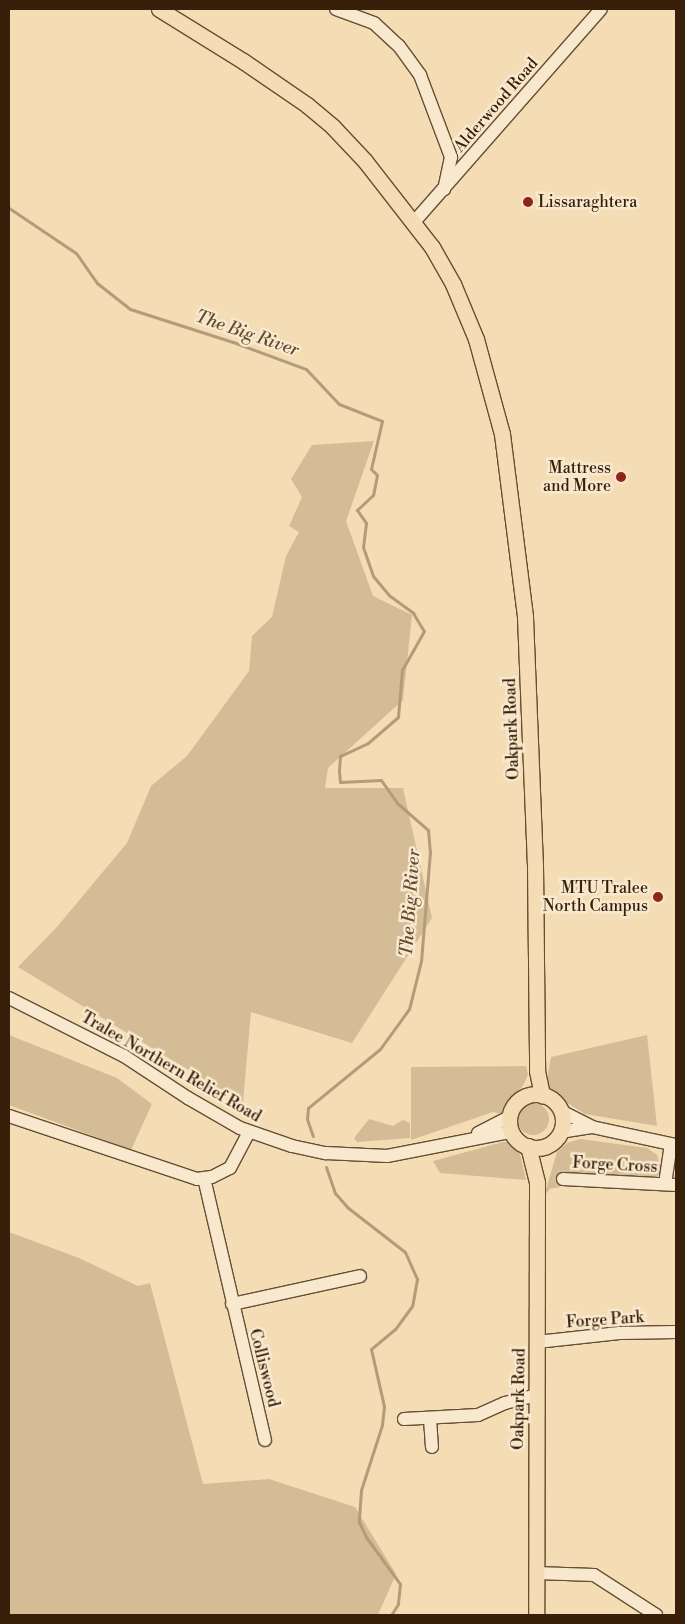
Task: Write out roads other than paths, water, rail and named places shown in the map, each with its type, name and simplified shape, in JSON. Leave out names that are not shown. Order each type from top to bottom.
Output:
[{"type":"main road","name":"Oakpark Road","points":[[159,9],[307,105],[365,161],[414,222],[453,284],[491,387],[504,452],[525,617],[535,865],[537,1071]]},
{"type":"main road","points":[[537,1071],[542,1094]]},
{"type":"main road","points":[[537,1071],[526,1096],[513,1107],[510,1116],[511,1132],[528,1146],[544,1147]]},
{"type":"main road","points":[[526,1096],[542,1094],[552,1100],[561,1111],[560,1132],[544,1147],[537,1183]]},
{"type":"main road","points":[[528,1146],[537,1183]]},
{"type":"main road","name":"Oakpark Road","points":[[536,1615],[537,1183]]},
{"type":"street","points":[[336,9],[374,22],[399,46],[420,74],[451,157],[443,192]]},
{"type":"street","points":[[369,9],[374,22]]},
{"type":"street","name":"Alderwood Road","points":[[414,222],[443,192],[601,9]]},
{"type":"street","name":"Tralee Northern Relief Road","points":[[9,998],[124,1056],[188,1098],[249,1132],[292,1146],[364,1156],[420,1152],[469,1138],[511,1132]]},
{"type":"street","points":[[561,1111],[592,1127],[674,1144]]},
{"type":"street","points":[[9,1116],[189,1178],[204,1178],[230,1168],[249,1132]]},
{"type":"street","name":"Tralee Northern Relief Road","points":[[469,1138],[510,1116]]},
{"type":"street","points":[[560,1132],[592,1127]]},
{"type":"street","name":"Forge Cross","points":[[563,1178],[670,1185],[674,1144]]},
{"type":"street","name":"Colliswood","points":[[204,1178],[265,1440]]},
{"type":"street","points":[[232,1304],[360,1276]]},
{"type":"street","name":"Forge Park","points":[[537,1342],[620,1333],[676,1332]]},
{"type":"street","points":[[404,1419],[478,1415],[504,1403],[536,1395]]},
{"type":"street","points":[[430,1419],[432,1447]]},
{"type":"street","points":[[536,1573],[594,1575],[656,1615]]},
{"type":"waterway","name":"The Big River","points":[[9,208],[76,253],[97,283],[130,309],[233,342],[306,369],[339,404],[382,421],[371,469],[377,475],[373,495],[357,510],[366,523],[363,547],[373,576],[390,596],[413,613],[424,631],[402,670],[398,717],[368,743],[340,756],[339,771],[340,782],[381,780],[397,803],[428,830],[430,852],[421,961],[409,1009],[380,1049],[308,1108],[307,1119],[313,1136]]},
{"type":"waterway","name":"The Big River","points":[[326,1167],[335,1193],[347,1207],[405,1252],[417,1279],[412,1306],[395,1329],[371,1349],[384,1406],[382,1425],[361,1490],[359,1522],[366,1537],[400,1584],[398,1604],[391,1615]]},
{"type":"place","name":"Lissaraghtera","points":[[528,202]]},
{"type":"place","name":"Mattress and More","points":[[621,477]]},
{"type":"place","name":"MTU Tralee North Campus","points":[[658,897]]}]
